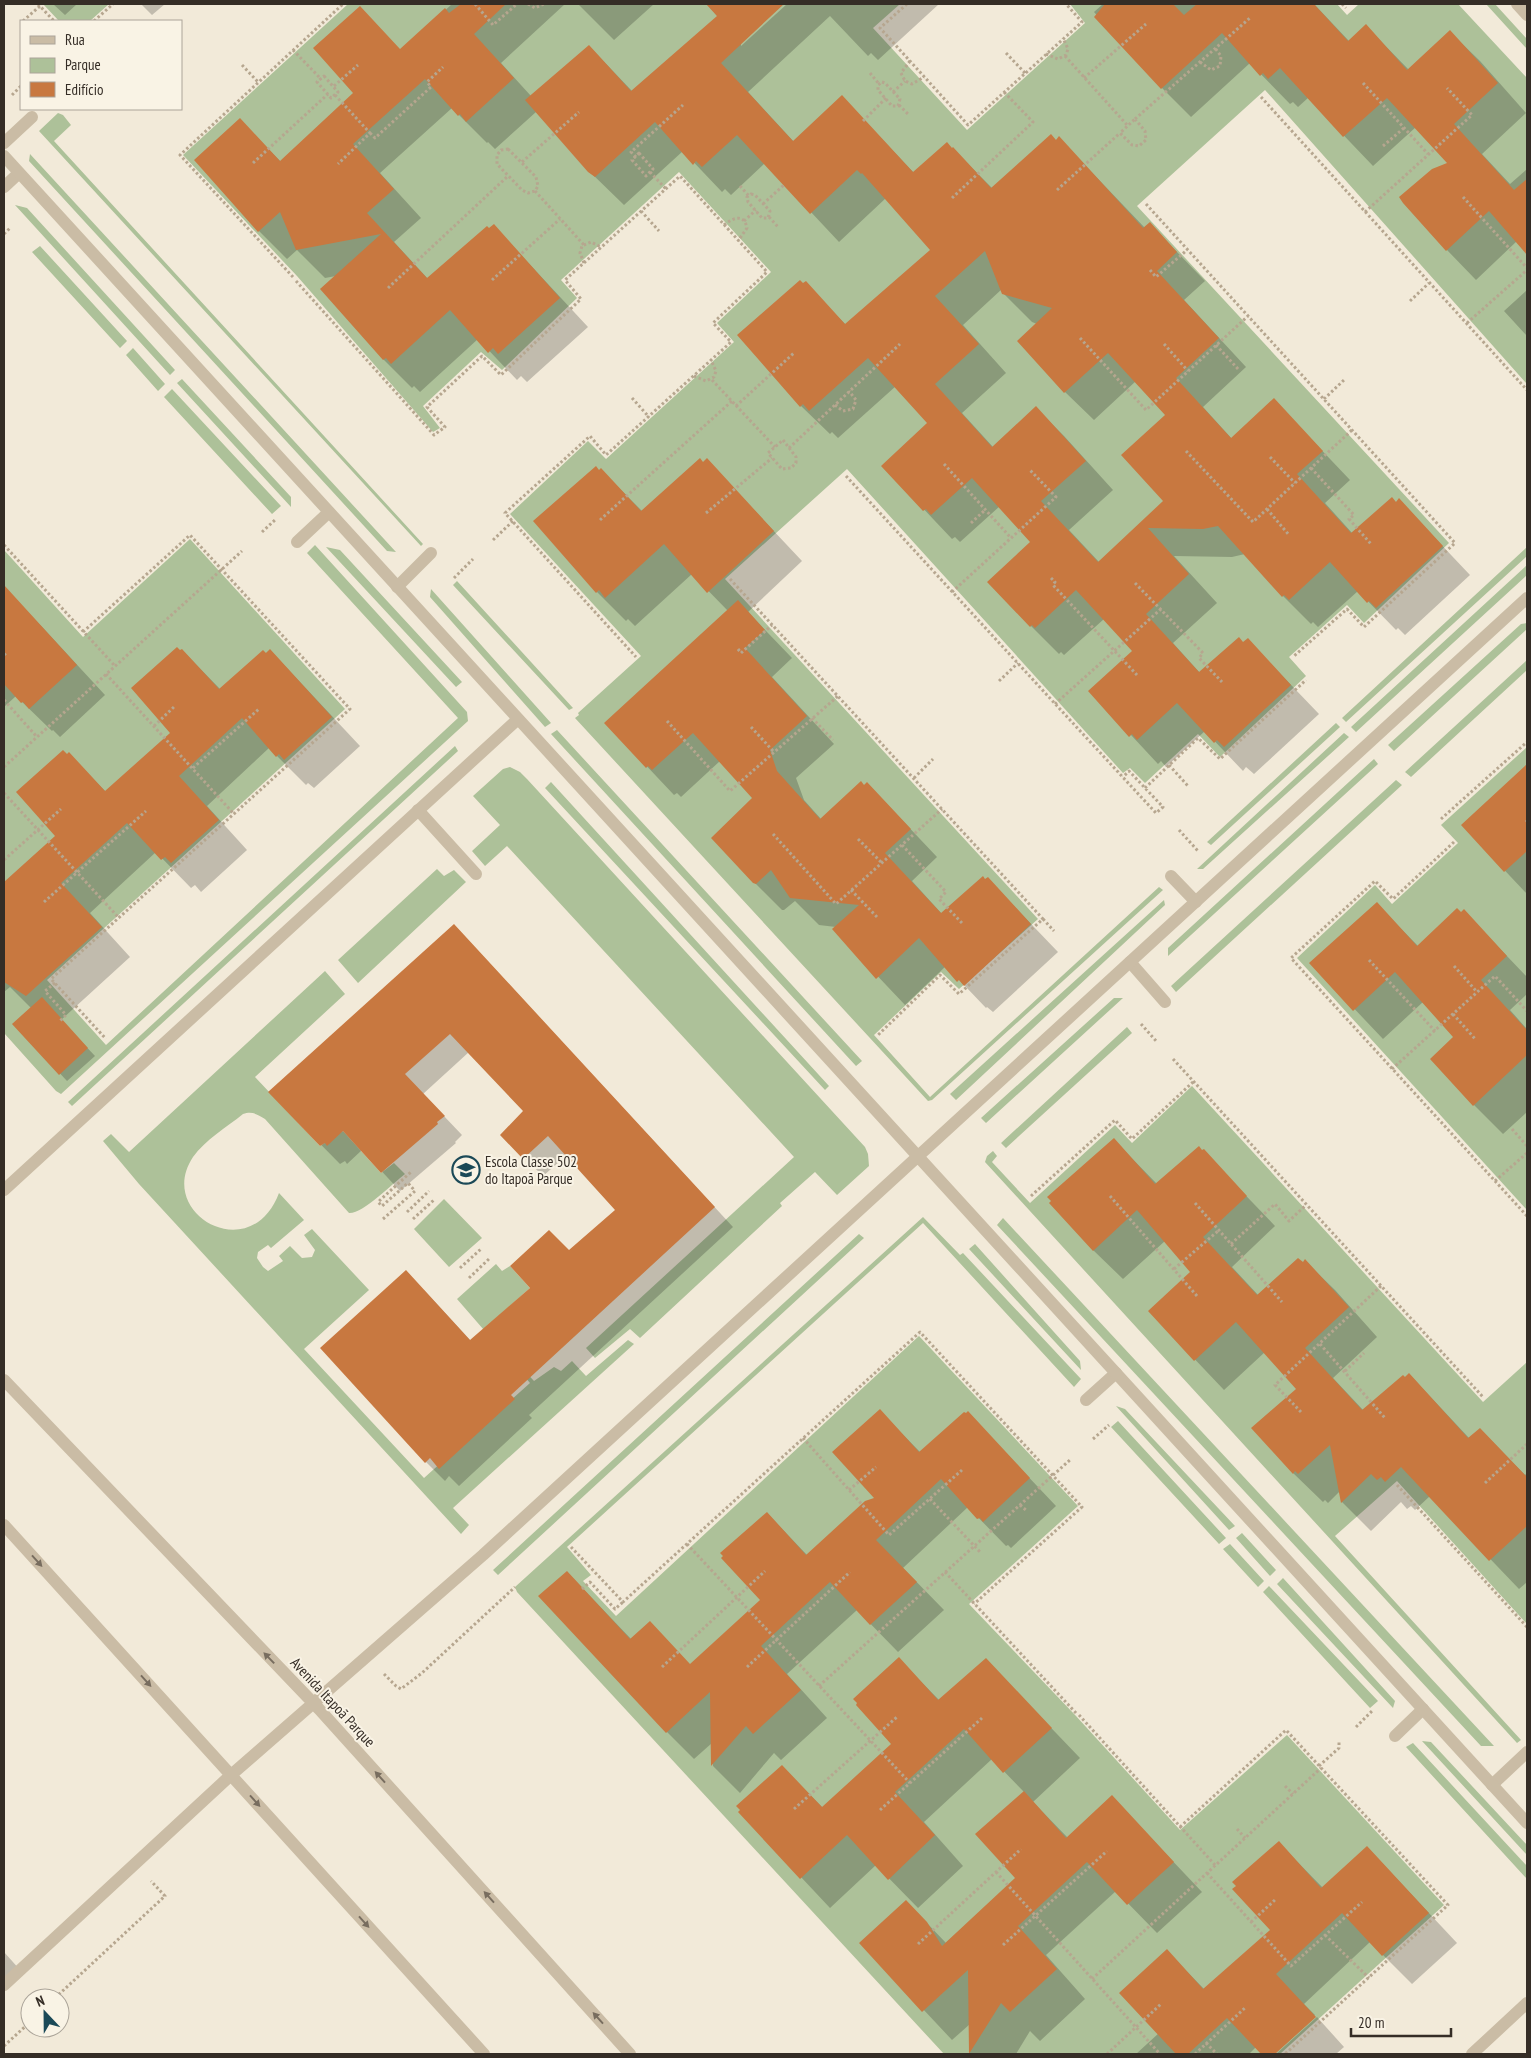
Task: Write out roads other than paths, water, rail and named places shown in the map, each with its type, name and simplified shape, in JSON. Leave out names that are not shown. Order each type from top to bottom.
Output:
[{"type":"street","points":[[1517,4],[1527,15]]},
{"type":"street","points":[[4,143],[32,117]]},
{"type":"street","points":[[4,156],[1527,1823]]},
{"type":"street","points":[[4,186],[19,173]]},
{"type":"street","points":[[297,542],[329,512]]},
{"type":"street","points":[[397,587],[431,553]]},
{"type":"street","points":[[4,1985],[231,1775],[483,1555],[1527,598]]},
{"type":"street","points":[[4,1190],[518,719]]},
{"type":"street","points":[[418,810],[476,874]]},
{"type":"street","points":[[1171,876],[1196,902]]},
{"type":"street","points":[[1130,962],[1165,1002]]},
{"type":"street","points":[[1086,1400],[1116,1373]]},
{"type":"street","name":"Avenida Itapoã Parque","points":[[4,1380],[313,1703],[630,2054]]},
{"type":"street","points":[[4,1525],[484,2054]]},
{"type":"street","points":[[1395,1736],[1423,1709]]},
{"type":"street","points":[[1492,1785],[1527,1752]]},
{"type":"street","points":[[1472,2054],[1527,2003]]},
{"type":"place","name":"Escola Classe 502 do Itapoã Parque","points":[[466,1170]]}]
